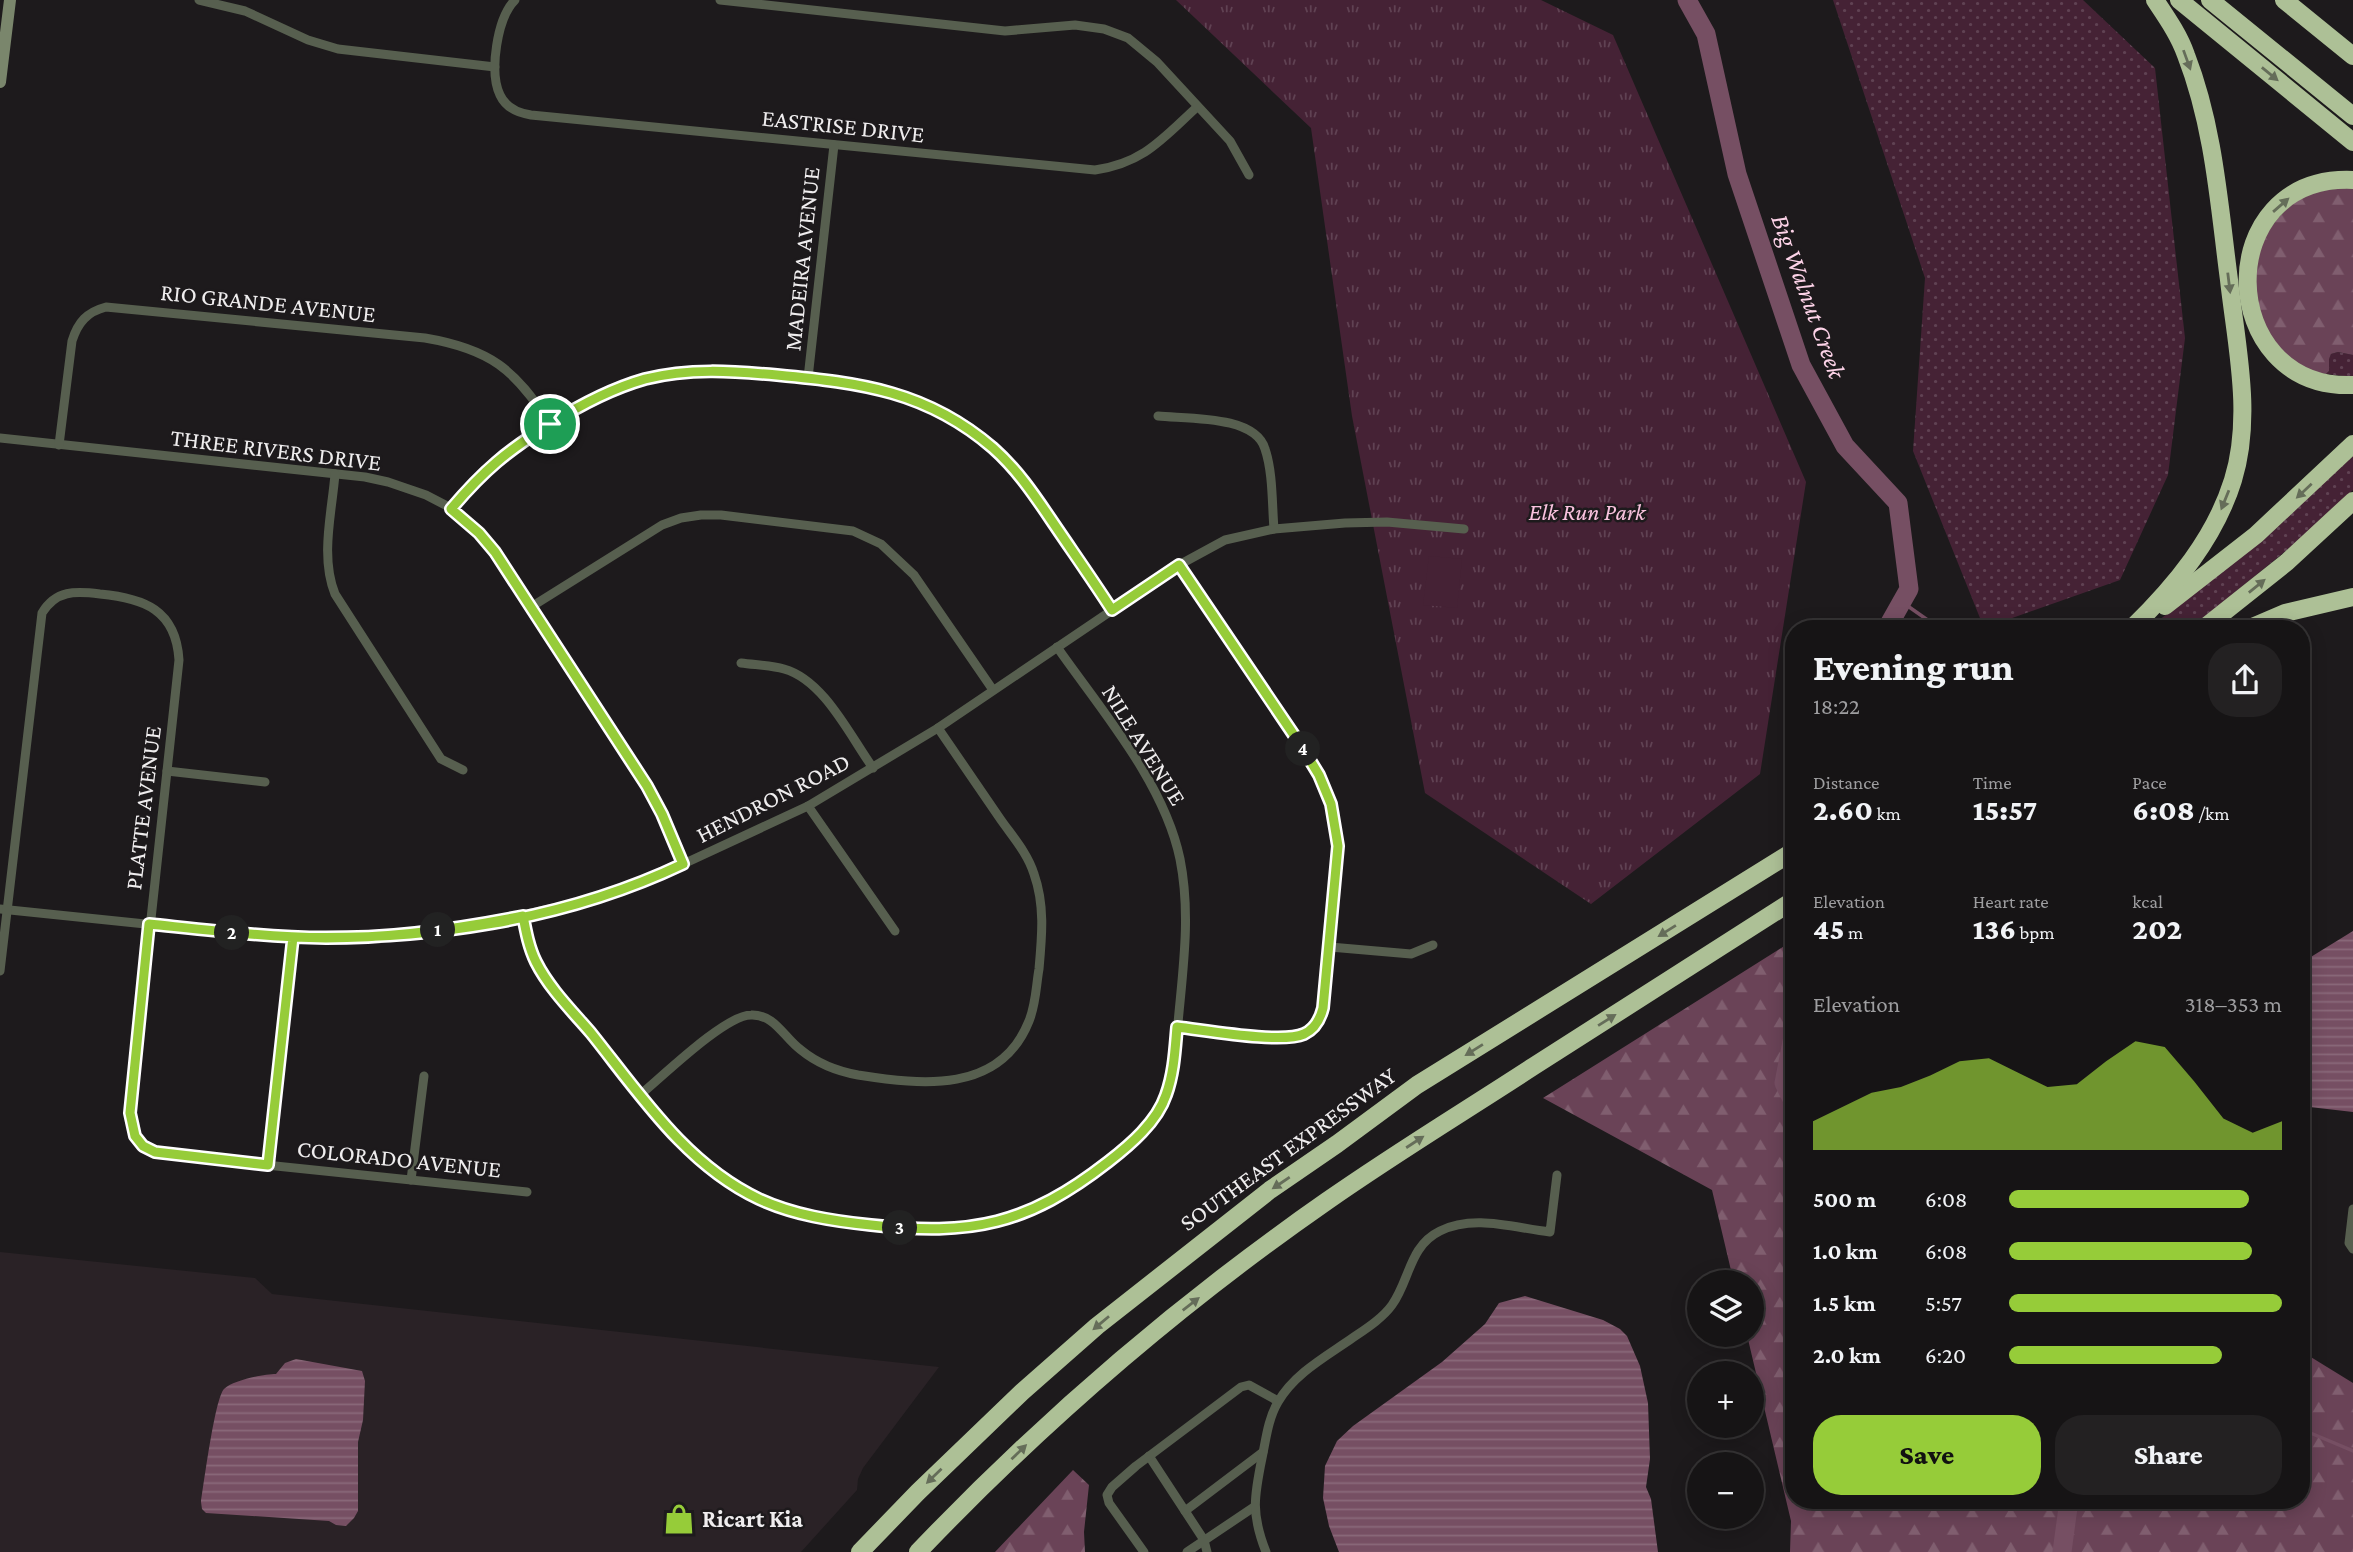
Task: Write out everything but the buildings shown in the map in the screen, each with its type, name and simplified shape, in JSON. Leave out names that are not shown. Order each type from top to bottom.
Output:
[{"type":"highway","points":[[2141,620],[2183,572],[2223,508],[2239,457],[2242,416],[2239,368],[2212,145],[2186,54],[2172,25],[2155,0]]},
{"type":"highway","points":[[2179,0],[2353,142]]},
{"type":"highway","points":[[2210,0],[2353,116]]},
{"type":"highway","points":[[2284,0],[2353,56]]},
{"type":"highway","points":[[2353,180],[2329,181],[2312,186],[2284,201],[2271,214],[2253,244],[2246,287],[2249,308],[2258,329],[2270,349],[2282,360],[2293,369],[2316,380],[2353,385]]},
{"type":"highway","points":[[2143,620],[2256,534],[2353,444]]},
{"type":"highway","points":[[2214,620],[2287,562],[2353,501]]},
{"type":"highway","points":[[2269,620],[2285,613],[2353,597]]},
{"type":"highway","name":"SOUTHEAST EXPRESSWAY","points":[[860,1552],[1022,1392],[1126,1303],[1270,1190],[1417,1085],[1785,857]]},
{"type":"highway","points":[[918,1552],[1060,1415],[1172,1318],[1247,1259],[1325,1202],[1408,1147],[1785,906]]},
{"type":"main road","points":[[0,82],[10,0]]},
{"type":"street","points":[[199,0],[245,11],[308,40],[338,50],[495,67],[501,24],[509,6],[515,0]]},
{"type":"street","points":[[720,0],[1005,30],[1075,25],[1094,27],[1128,38],[1139,45],[1230,141],[1249,175]]},
{"type":"street","name":"EASTRISE DRIVE","points":[[495,67],[500,97],[513,110],[522,113],[1095,170],[1122,165],[1147,152],[1197,107]]},
{"type":"street","name":"MADEIRA AVENUE","points":[[808,378],[834,145]]},
{"type":"street","name":"RIO GRANDE AVENUE","points":[[59,445],[75,331],[87,314],[106,307],[425,338],[454,344],[478,352],[512,374],[531,395],[550,424]]},
{"type":"street","points":[[451,509],[478,476],[497,460],[590,400],[619,387],[691,371],[735,371],[870,387],[910,398],[946,413],[991,446],[1031,490],[1112,610]]},
{"type":"street","points":[[1158,416],[1235,424],[1256,433],[1267,457],[1274,529]]},
{"type":"street","name":"THREE RIVERS DRIVE","points":[[0,439],[335,474],[388,482],[426,495],[451,509],[479,533],[495,552],[531,607],[647,786],[683,864]]},
{"type":"street","points":[[335,474],[327,557],[330,582],[335,594],[440,759],[463,770]]},
{"type":"street","points":[[531,607],[644,535],[681,518],[721,515],[839,527],[881,544],[904,563],[993,691]]},
{"type":"street","name":"HENDRON ROAD","points":[[3,909],[252,935],[327,938],[410,934],[468,927],[523,916],[651,879],[808,806],[938,728],[1179,565],[1225,540],[1274,529],[1387,522],[1464,529]]},
{"type":"street","points":[[1177,1027],[1280,1038],[1294,1037],[1314,1028],[1321,1015],[1330,947],[1338,846],[1335,818],[1325,788],[1302,747],[1179,565]]},
{"type":"street","name":"PLATTE AVENUE","points":[[0,971],[3,909],[42,613],[52,600],[67,592],[129,597],[150,606],[165,620],[176,640],[178,672],[130,1113],[132,1131],[143,1146]]},
{"type":"street","name":"NILE AVENUE","points":[[523,916],[531,949],[542,973],[640,1095],[685,1146],[722,1178],[743,1191],[776,1206],[834,1222],[909,1229],[973,1227],[1002,1221],[1040,1206],[1074,1188],[1118,1154],[1159,1111],[1166,1096],[1173,1067],[1185,957],[1186,904],[1180,857],[1169,822],[1156,792],[1139,765],[1057,647]]},
{"type":"street","points":[[741,663],[784,668],[811,683],[825,698],[873,768]]},
{"type":"street","points":[[640,1095],[727,1023],[750,1014],[768,1018],[803,1052],[840,1072],[943,1082],[982,1072],[1015,1045],[1029,1022],[1034,1006],[1042,937],[1041,902],[1034,872],[938,728]]},
{"type":"street","points":[[167,771],[265,782]]},
{"type":"street","points":[[808,806],[895,931]]},
{"type":"street","points":[[268,1165],[293,937]]},
{"type":"street","points":[[1330,947],[1411,954],[1433,945]]},
{"type":"street","points":[[411,1180],[424,1076]]},
{"type":"street","name":"COLORADO AVENUE","points":[[143,1146],[162,1154],[527,1192]]},
{"type":"street","points":[[1266,1552],[1257,1527],[1254,1507],[1263,1452],[1278,1401],[1304,1373],[1356,1336],[1391,1306],[1413,1256],[1421,1245],[1439,1231],[1473,1222],[1550,1232],[1557,1175]]},
{"type":"street","points":[[2353,1209],[2349,1243],[2353,1250]]},
{"type":"street","points":[[1144,1552],[1109,1503],[1107,1495],[1112,1487],[1241,1387],[1249,1385],[1278,1401]]},
{"type":"street","points":[[1185,1511],[1263,1452]]},
{"type":"street","points":[[1149,1456],[1204,1540],[1207,1552]]},
{"type":"street","points":[[1187,1552],[1254,1507]]},
{"type":"shaded area","points":[[2353,931],[2353,1112],[2310,1107],[2310,957]]},
{"type":"shaded area","points":[[0,1252],[255,1278],[272,1294],[939,1367],[863,1468],[857,1490],[801,1552],[0,1552]]},
{"type":"shaded area","points":[[1525,1296],[1603,1320],[1627,1336],[1640,1366],[1648,1403],[1650,1459],[1646,1487],[1651,1499],[1658,1552],[1339,1552],[1329,1526],[1323,1498],[1325,1466],[1337,1441],[1353,1426],[1442,1362],[1485,1324],[1499,1303]]},
{"type":"shaded area","points":[[296,1359],[362,1371],[365,1381],[363,1420],[358,1442],[358,1511],[354,1518],[346,1526],[329,1521],[206,1513],[201,1502],[214,1424],[224,1389],[241,1380],[276,1374],[285,1363]]},
{"type":"green space","name":"Elk Run Park","points":[[1176,0],[1541,0],[1613,35],[1806,482],[1760,774],[1591,904],[1425,793],[1352,416],[1311,128]]},
{"type":"green space","points":[[1833,0],[2083,0],[2155,68],[2185,338],[2168,475],[2120,580],[2007,620],[1981,620],[1913,451],[1925,278]]},
{"type":"green space","points":[[2353,187],[2353,355],[2338,352],[2331,354],[2329,371],[2326,374],[2297,363],[2275,342],[2260,315],[2253,272],[2260,246],[2284,211],[2305,196],[2316,192]]},
{"type":"green space","points":[[2338,352],[2353,355],[2353,377],[2326,374],[2329,371],[2331,354]]},
{"type":"green space","points":[[2353,454],[2353,490],[2309,532],[2201,620],[2159,620],[2204,585]]},
{"type":"green space","points":[[1429,556],[1462,559],[1457,608],[1423,605]]},
{"type":"green space","points":[[1785,946],[1785,1496],[1764,1407],[1764,1361],[1753,1361],[1750,1347],[1764,1347],[1764,1270],[1731,1270],[1712,1190],[1543,1098]]},
{"type":"green space","points":[[2310,1357],[2353,1383],[2353,1552],[1790,1552],[1791,1521],[1788,1509],[2310,1509]]},
{"type":"green space","points":[[1073,1470],[1089,1485],[1084,1532],[1085,1552],[995,1552]]},
{"type":"waterway","name":"Big Walnut Creek","points":[[1687,0],[1706,34],[1737,174],[1801,365],[1845,446],[1898,503],[1909,589],[1892,620]]},
{"type":"waterway","points":[[1902,602],[1928,620]]},
{"type":"waterway","name":"Big Walnut Creek","points":[[1785,1078],[1785,1085]]},
{"type":"waterway","points":[[2310,1433],[2353,1451]]},
{"type":"waterway","name":"Big Walnut Creek","points":[[2062,1552],[2068,1509]]},
{"type":"place","name":"Ricart Kia","points":[[679,1519]]},
{"type":"route","points":[[550,424],[516,445],[478,476],[451,509],[479,533],[513,579],[647,786],[683,864],[651,879],[580,902],[468,927],[410,934],[327,938],[293,937],[268,1165],[162,1154],[148,1150],[132,1131],[130,1113],[149,924],[252,935],[327,938],[375,936],[410,934],[468,927],[523,916],[531,949],[542,973],[640,1095],[703,1163],[743,1191],[776,1206],[834,1222],[909,1229],[957,1229],[1002,1221],[1040,1206],[1074,1188],[1118,1154],[1159,1111],[1166,1096],[1173,1067],[1177,1027],[1280,1038],[1302,1035],[1314,1028],[1323,1008],[1338,867],[1337,831],[1331,804],[1319,775],[1302,747],[1179,565],[1112,610],[1031,490],[991,446],[946,413],[910,398],[870,387],[735,371],[691,371],[619,387],[550,424]]}]
